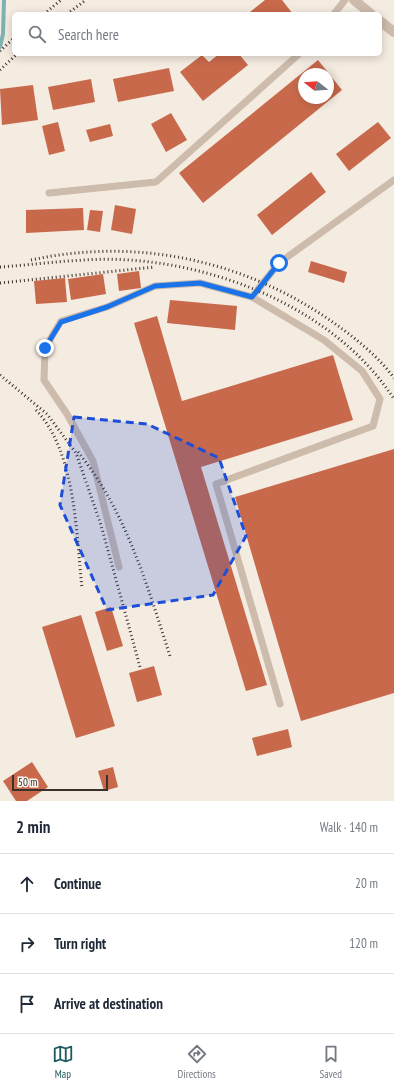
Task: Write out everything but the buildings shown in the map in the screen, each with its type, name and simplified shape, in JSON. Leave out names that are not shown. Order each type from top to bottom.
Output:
[{"type":"street","points":[[354,0],[369,12]]},
{"type":"street","points":[[382,23],[394,32]]},
{"type":"lane","points":[[336,12],[345,0]]},
{"type":"lane","points":[[49,193],[156,182],[297,56]]},
{"type":"lane","points":[[252,297],[279,263],[394,180]]},
{"type":"lane","points":[[119,568],[93,461],[67,414],[44,380],[45,348],[61,322],[107,307],[155,286],[200,283],[252,297],[324,340],[362,371],[380,399],[373,426],[216,484],[280,704]]},
{"type":"highlighted area","points":[[74,417],[147,424],[219,458],[246,536],[213,595],[107,610],[60,505]]},
{"type":"waterway","points":[[0,47],[3,34],[4,0]]},
{"type":"railway","points":[[46,12],[61,0]]},
{"type":"railway","points":[[70,12],[86,0]]},
{"type":"railway","points":[[0,51],[12,40]]},
{"type":"railway","points":[[0,70],[15,56]]},
{"type":"railway","points":[[31,260],[71,254],[111,251],[150,253],[189,259],[227,269],[264,283],[300,301],[334,323],[366,348],[381,362],[394,378]]},
{"type":"railway","points":[[0,267],[98,259],[130,260],[168,264],[205,273],[243,285],[278,300],[312,320],[343,342],[371,369],[394,399]]},
{"type":"railway","points":[[0,283],[155,267]]},
{"type":"railway","points":[[0,375],[47,414],[76,453],[101,525],[140,667]]},
{"type":"railway","points":[[36,410],[49,427],[67,470],[72,494],[82,588]]},
{"type":"railway","points":[[78,452],[95,475],[122,524],[153,602],[170,656]]},
{"type":"route","points":[[45,348],[61,322],[107,307],[155,286],[200,283],[252,297],[279,263]]}]
